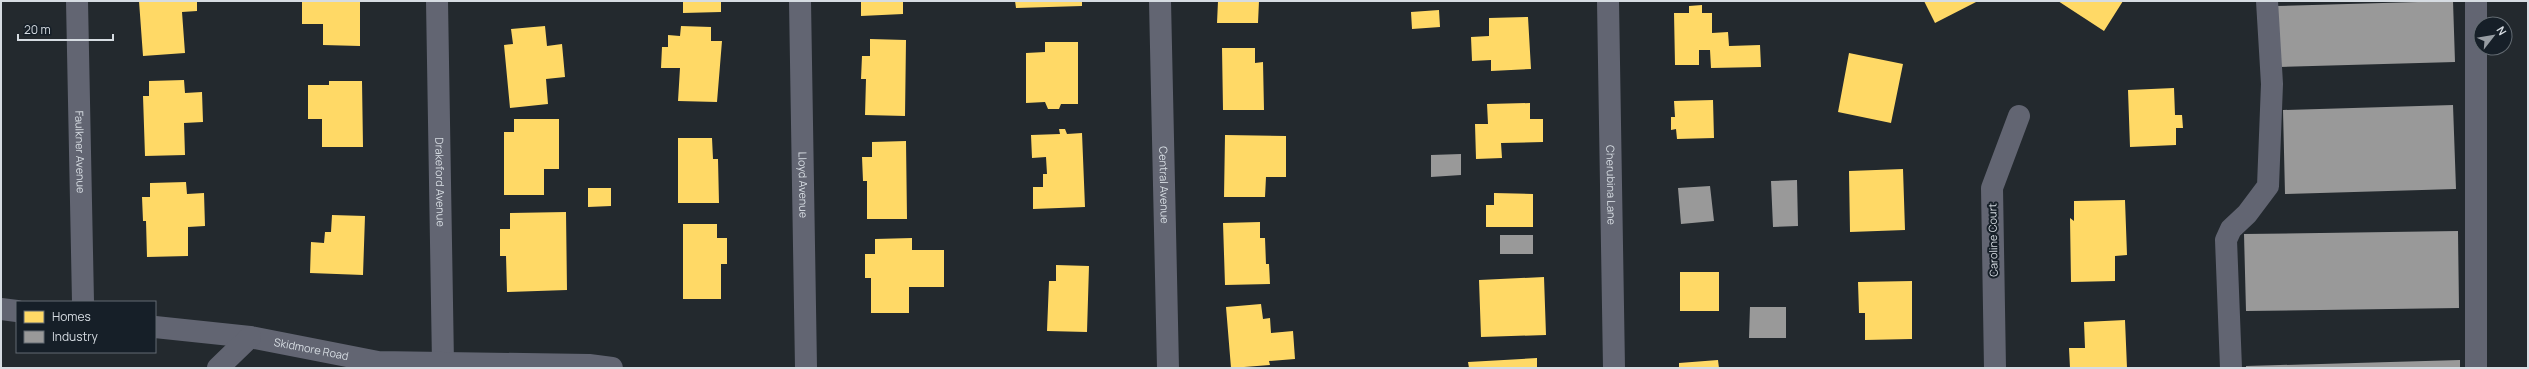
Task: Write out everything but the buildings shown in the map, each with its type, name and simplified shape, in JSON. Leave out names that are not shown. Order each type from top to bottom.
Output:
[{"type":"street","name":"Faulkner Avenue","points":[[76,1],[83,301]]},
{"type":"street","name":"Drakeford Avenue","points":[[437,1],[443,364]]},
{"type":"street","name":"Lloyd Avenue","points":[[800,1],[806,368]]},
{"type":"street","name":"Central Avenue","points":[[1160,1],[1168,368]]},
{"type":"street","name":"Cherubina Lane","points":[[1608,1],[1614,368]]},
{"type":"street","points":[[2231,368],[2226,240],[2231,229],[2247,214],[2268,186],[2272,84],[2267,1]]},
{"type":"street","points":[[2476,1],[2476,368]]},
{"type":"street","name":"Caroline Court","points":[[1995,368],[1992,188],[2019,116]]},
{"type":"street","points":[[1,309],[16,311]]},
{"type":"street","name":"Skidmore Road","points":[[156,327],[250,336],[378,362],[588,365],[612,368]]},
{"type":"street","points":[[218,368],[250,336]]}]
